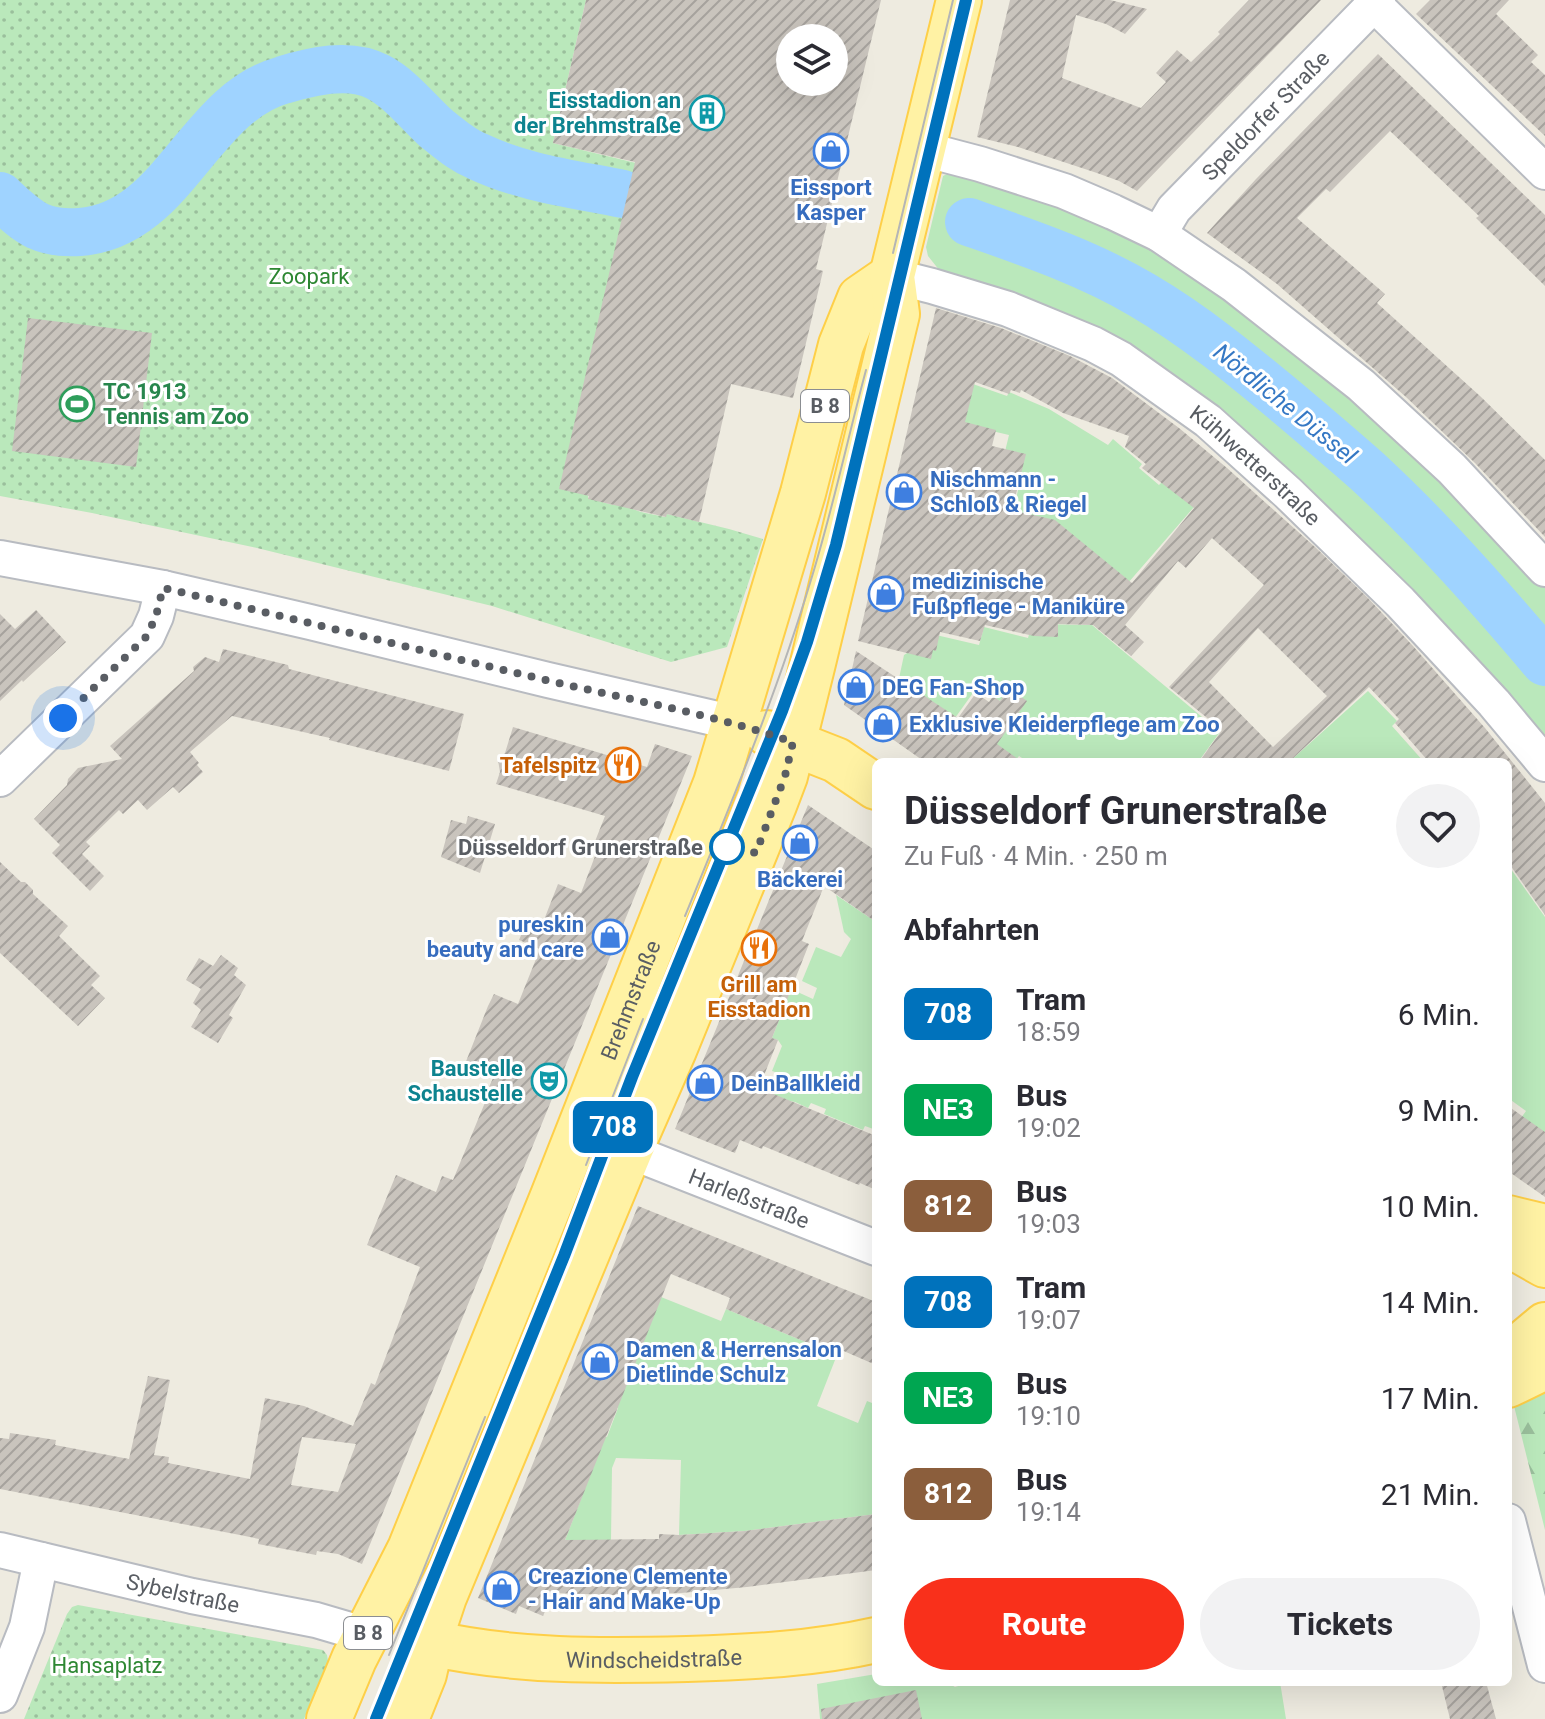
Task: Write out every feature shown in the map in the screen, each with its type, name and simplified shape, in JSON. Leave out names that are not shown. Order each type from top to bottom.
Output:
[{"type":"main road","name":"B 8","points":[[406,1719],[424,1674],[444,1597],[756,853],[785,776],[897,314],[892,276],[959,0]]},
{"type":"main road","name":"Brehmstraße","points":[[329,1719],[354,1659],[410,1549],[716,783],[803,493],[841,345],[860,298],[892,276]]},
{"type":"main road","points":[[735,723],[836,760],[872,784]]},
{"type":"main road","points":[[1512,1219],[1545,1227]]},
{"type":"main road","points":[[1512,1246],[1545,1265]]},
{"type":"main road","points":[[1512,1353],[1545,1325]]},
{"type":"main road","points":[[1512,1383],[1545,1367]]},
{"type":"main road","points":[[410,1549],[420,1579],[421,1629],[431,1643]]},
{"type":"main road","name":"Windscheidstraße","points":[[431,1643],[470,1652],[620,1661],[806,1652],[872,1641]]},
{"type":"street","points":[[1376,2],[1545,172]]},
{"type":"street","name":"Speldorfer Straße","points":[[1159,234],[1174,209],[1376,2]]},
{"type":"street","points":[[923,149],[1064,191],[1159,234],[1234,285],[1361,385],[1452,469],[1545,569]]},
{"type":"street","name":"Kühlwetterstraße","points":[[892,276],[1008,309],[1093,344],[1121,359],[1208,421],[1288,493],[1400,602],[1494,703],[1545,764]]},
{"type":"street","points":[[0,558],[163,588],[735,723]]},
{"type":"street","points":[[0,779],[147,636],[163,588]]},
{"type":"street","name":"Harleßstraße","points":[[578,1131],[872,1246]]},
{"type":"street","points":[[1512,1537],[1545,1665]]},
{"type":"street","name":"Sybelstraße","points":[[0,1550],[192,1596],[316,1620],[367,1635]]},
{"type":"street","points":[[0,1695],[27,1627],[41,1560]]},
{"type":"green space","name":"Zoopark","points":[[0,0],[586,0],[553,143],[636,163],[588,498],[665,517],[667,514],[763,539],[727,647],[671,662],[492,606],[257,548],[0,496]]},
{"type":"green space","points":[[955,170],[1111,221],[1305,350],[1514,551],[1545,587],[1545,739],[1465,645],[1408,585],[1235,425],[1115,336],[1039,304],[940,271],[928,256],[926,247],[943,176]]},
{"type":"green space","points":[[970,383],[1007,396],[1009,392],[1049,409],[1108,445],[1113,439],[1142,464],[1139,468],[1159,485],[1163,481],[1194,507],[1128,583],[1011,519],[1021,478],[1000,472],[1009,435],[962,424]]},
{"type":"green space","points":[[1032,624],[1092,625],[1220,732],[1201,758],[1011,758],[994,746],[1008,690],[1000,701],[978,686],[955,718],[898,683],[904,655],[936,635],[979,645],[984,627],[1028,638]]},
{"type":"green space","points":[[1368,691],[1397,721],[1392,726],[1420,758],[1293,758]]},
{"type":"green space","points":[[1512,871],[1545,917],[1545,1134],[1516,1125],[1526,1111],[1512,1101]]},
{"type":"green space","points":[[836,895],[872,919],[872,1129],[865,1126],[863,1130],[824,1114],[826,1109],[811,1103],[808,1108],[769,1097],[778,1073],[772,1071],[782,1046],[772,1038],[791,989],[813,999],[817,988],[802,981],[816,947],[841,957],[851,939],[844,932]]},
{"type":"green space","points":[[661,1297],[721,1321],[726,1309],[837,1355],[817,1406],[858,1423],[867,1401],[872,1403],[872,1515],[745,1531],[679,1535],[681,1460],[616,1458],[612,1468],[611,1540],[562,1548],[603,1436],[607,1437],[618,1408],[611,1405]]},
{"type":"green space","points":[[1545,1392],[1545,1530],[1514,1406]]},
{"type":"green space","name":"Hansaplatz","points":[[78,1605],[323,1650],[328,1661],[304,1719],[24,1719],[67,1614]]},
{"type":"green space","points":[[872,1675],[872,1686],[1281,1686],[1286,1719],[820,1719],[817,1684]]},
{"type":"building","points":[[586,0],[881,0],[816,269],[823,271],[793,398],[731,384],[699,522],[588,499],[589,496],[559,489],[635,162],[553,143]]},
{"type":"building","points":[[1010,0],[1110,0],[1147,9],[1125,34],[1106,24],[1076,15],[1062,78],[1141,108],[1166,82],[1156,73],[1177,50],[1191,62],[1249,0],[1321,0],[1137,191],[1097,173],[977,137]]},
{"type":"building","points":[[1430,0],[1509,0],[1496,14],[1538,55],[1531,62],[1545,75],[1545,136],[1416,14]]},
{"type":"building","points":[[1378,54],[1545,215],[1545,286],[1476,218],[1479,216],[1390,131],[1330,192],[1326,189],[1297,218],[1385,294],[1377,303],[1545,460],[1545,537],[1475,463],[1406,397],[1277,284],[1207,233]]},
{"type":"building","points":[[936,308],[1001,328],[1070,356],[1112,378],[1179,428],[1315,547],[1367,597],[1509,758],[1426,758],[1395,723],[1399,719],[1369,687],[1293,758],[1202,758],[1222,730],[1169,687],[1264,585],[1212,538],[1186,568],[1178,561],[1125,625],[1144,642],[1131,656],[1093,625],[1058,624],[1058,637],[1034,636],[985,625],[980,641],[940,632],[931,659],[858,641]],"holes":[[[975,382],[1009,394],[1011,390],[1020,393],[1021,390],[1063,413],[1129,436],[1125,447],[1146,464],[1142,468],[1194,508],[1132,583],[1055,520],[1012,510],[1026,454],[992,446],[996,430],[965,422]],[[1258,628],[1327,696],[1273,747],[1209,682]]]},
{"type":"building","points":[[28,318],[152,333],[136,467],[12,451]]},
{"type":"building","points":[[36,610],[66,642],[0,701],[0,614],[15,629]]},
{"type":"building","points":[[223,649],[464,714],[449,771],[330,738],[232,716],[190,752],[203,772],[179,793],[173,787],[147,810],[138,800],[123,814],[119,810],[86,842],[90,846],[82,854],[104,876],[90,891],[52,853],[60,845],[34,819],[67,785],[68,779],[78,768],[122,759],[110,746],[194,671],[193,667],[205,657],[219,662]]},
{"type":"building","points":[[856,651],[958,718],[976,693],[989,702],[993,696],[1000,701],[1009,688],[1027,701],[997,744],[1016,758],[919,758],[844,705]]},
{"type":"building","points":[[513,727],[647,767],[655,744],[692,756],[362,1564],[338,1554],[317,1551],[316,1555],[258,1544],[259,1539],[0,1489],[0,1438],[9,1439],[10,1433],[56,1440],[55,1445],[129,1459],[148,1376],[170,1380],[154,1455],[169,1457],[168,1463],[250,1479],[265,1398],[304,1406],[353,1426],[371,1383],[375,1385],[420,1267],[367,1245],[396,1175],[436,1192],[442,1176],[453,1180],[494,1076],[465,1064],[488,1006],[494,994],[518,1004],[540,949],[519,940],[528,919],[542,925],[558,884],[581,893],[597,851],[592,849],[605,816],[496,784],[500,772],[498,760],[505,753]],"holes":[[[302,1437],[356,1444],[338,1492],[291,1485]]]},
{"type":"building","points":[[1512,762],[1545,803],[1545,915],[1512,868]]},
{"type":"building","points":[[808,805],[872,848],[872,919],[824,886],[802,941],[809,944],[772,1038],[778,1040],[759,1088],[872,1134],[872,1188],[763,1146],[762,1149],[740,1140],[735,1153],[675,1129]]},
{"type":"building","points":[[468,816],[495,824],[480,873],[441,857],[451,820],[466,824]]},
{"type":"building","points":[[0,862],[21,882],[25,882],[33,894],[68,926],[59,936],[100,976],[91,985],[105,998],[78,1026],[0,953]]},
{"type":"building","points":[[221,955],[238,968],[234,975],[246,985],[229,1015],[233,1018],[218,1043],[191,1027],[201,1010],[193,1003],[201,989],[186,980],[199,958],[213,966]]},
{"type":"building","points":[[1512,1109],[1545,1132],[1545,1197],[1512,1174]]},
{"type":"building","points":[[638,1206],[872,1300],[872,1363],[839,1349],[837,1355],[726,1309],[730,1298],[671,1274],[565,1540],[659,1539],[659,1534],[745,1531],[872,1515],[872,1571],[681,1593],[553,1593],[543,1616],[519,1606],[516,1614],[478,1598]]},
{"type":"building","points":[[1442,1686],[1487,1686],[1496,1719],[1450,1719]]},
{"type":"building","points":[[916,1690],[922,1719],[822,1719],[821,1709]]},
{"type":"waterway","name":"Nördliche Düssel","points":[[0,196],[28,220],[48,230],[80,232],[112,224],[139,209],[163,187],[228,113],[253,93],[294,77],[343,69],[367,72],[386,82],[437,129],[461,147],[494,164],[530,175],[623,194]]},
{"type":"waterway","name":"Nördliche Düssel","points":[[969,222],[1101,273],[1162,307],[1218,346],[1391,493],[1459,564],[1545,662]]},
{"type":"tram line","points":[[893,253],[953,0]]},
{"type":"tram line","points":[[376,1719],[564,1256],[632,1077],[807,642],[836,545],[966,0]]},
{"type":"tram line","name":"708","points":[[376,1719],[564,1256],[632,1077],[782,711],[807,642],[836,545],[966,0]]},
{"type":"tram line","points":[[685,916],[752,751],[797,625],[866,370]]},
{"type":"tram line","points":[[586,1165],[643,1019]]},
{"type":"tram line","points":[[389,1655],[485,1417]]},
{"type":"place","name":"Eisstadion an der Brehmstraße","points":[[707,113]]},
{"type":"place","name":"Eissport Kasper","points":[[831,151]]},
{"type":"place","name":"TC 1913 Tennis am Zoo","points":[[77,404]]},
{"type":"place","name":"Nischmann - Schloß & Riegel","points":[[904,492]]},
{"type":"place","name":"medizinische Fußpflege - Maniküre","points":[[886,594]]},
{"type":"place","name":"DEG Fan-Shop","points":[[856,687]]},
{"type":"place","name":"Exklusive Kleiderpflege am Zoo","points":[[883,724]]},
{"type":"place","name":"Tafelspitz","points":[[623,765]]},
{"type":"place","name":"Bäckerei","points":[[800,843]]},
{"type":"place","name":"Düsseldorf Grunerstraße","points":[[727,847]]},
{"type":"place","name":"pureskin beauty and care","points":[[610,937]]},
{"type":"place","name":"Grill am Eisstadion","points":[[759,948]]},
{"type":"place","name":"Baustelle Schaustelle","points":[[549,1081]]},
{"type":"place","name":"DeinBallkleid","points":[[705,1083]]},
{"type":"place","name":"Damen & Herrensalon Dietlinde Schulz","points":[[600,1362]]},
{"type":"place","name":"Creazione Clemente - Hair and Make-Up","points":[[502,1589]]},
{"type":"route","points":[[63,718],[147,636],[163,588],[705,715],[793,742],[785,776],[756,853],[727,847]]}]
